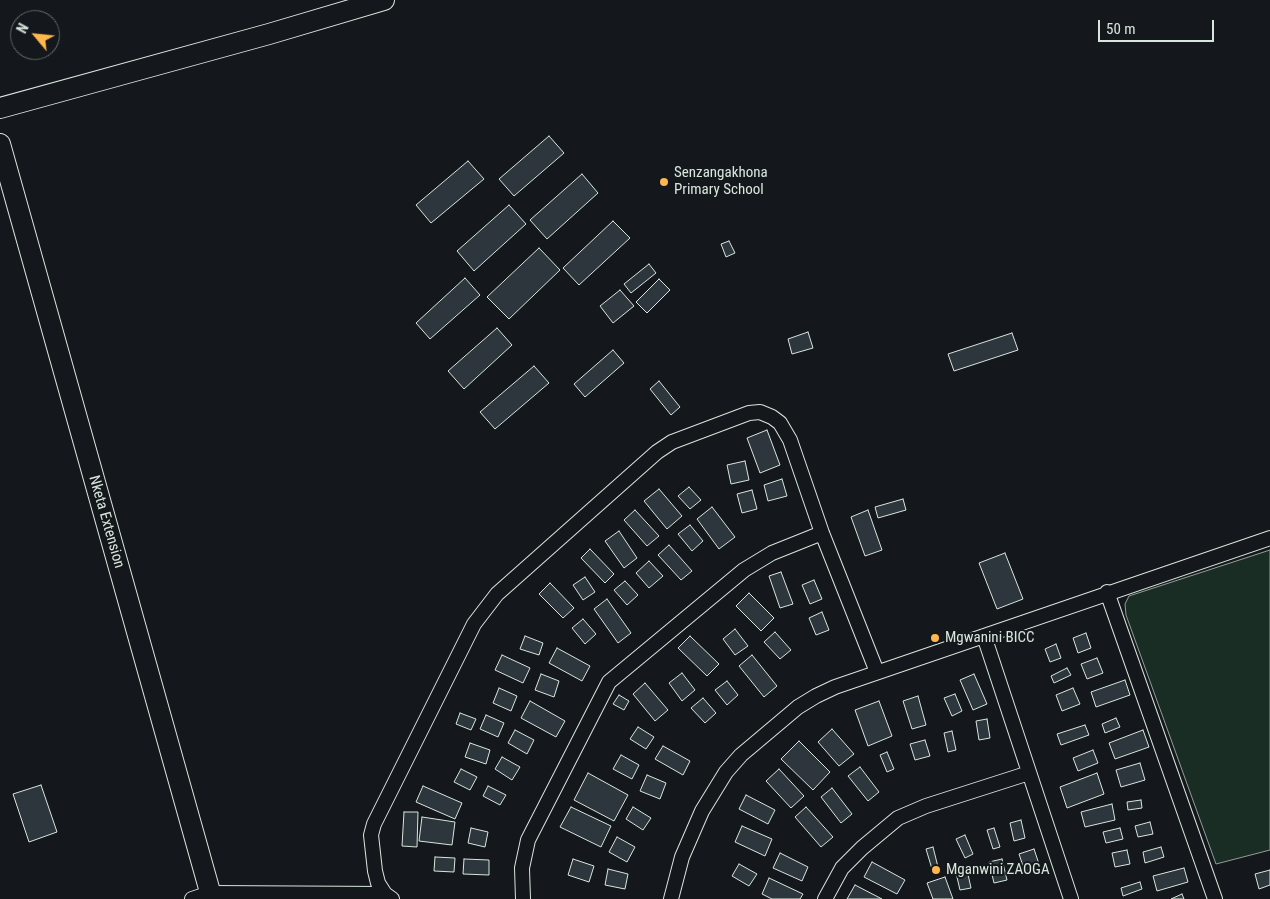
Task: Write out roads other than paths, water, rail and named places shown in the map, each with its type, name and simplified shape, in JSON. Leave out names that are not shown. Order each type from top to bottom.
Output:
[{"type":"street","points":[[0,108],[269,34],[384,0]]},
{"type":"street","name":"Nketa Extension","points":[[0,144],[205,897]]},
{"type":"street","points":[[389,896],[378,883],[375,870],[371,835],[374,824],[379,809],[474,624],[496,594],[657,452],[672,442],[749,413],[760,412],[772,416],[780,423],[790,440],[822,533],[877,672]]},
{"type":"street","points":[[523,899],[522,868],[528,840],[609,682],[744,570],[772,553],[822,533]]},
{"type":"street","points":[[671,899],[682,857],[702,811],[726,772],[741,755],[810,700],[834,687],[1270,538]]},
{"type":"street","points":[[1108,592],[1215,899]]},
{"type":"street","points":[[984,636],[1071,899]]},
{"type":"street","points":[[825,899],[842,868],[862,848],[898,818],[926,806],[1029,773]]},
{"type":"street","points":[[205,897],[389,896]]},
{"type":"place","name":"Senzangakhona Primary School","points":[[664,182]]},
{"type":"place","name":"Mgwanini BICC","points":[[935,638]]},
{"type":"place","name":"Mganwini ZAOGA","points":[[936,870]]}]
